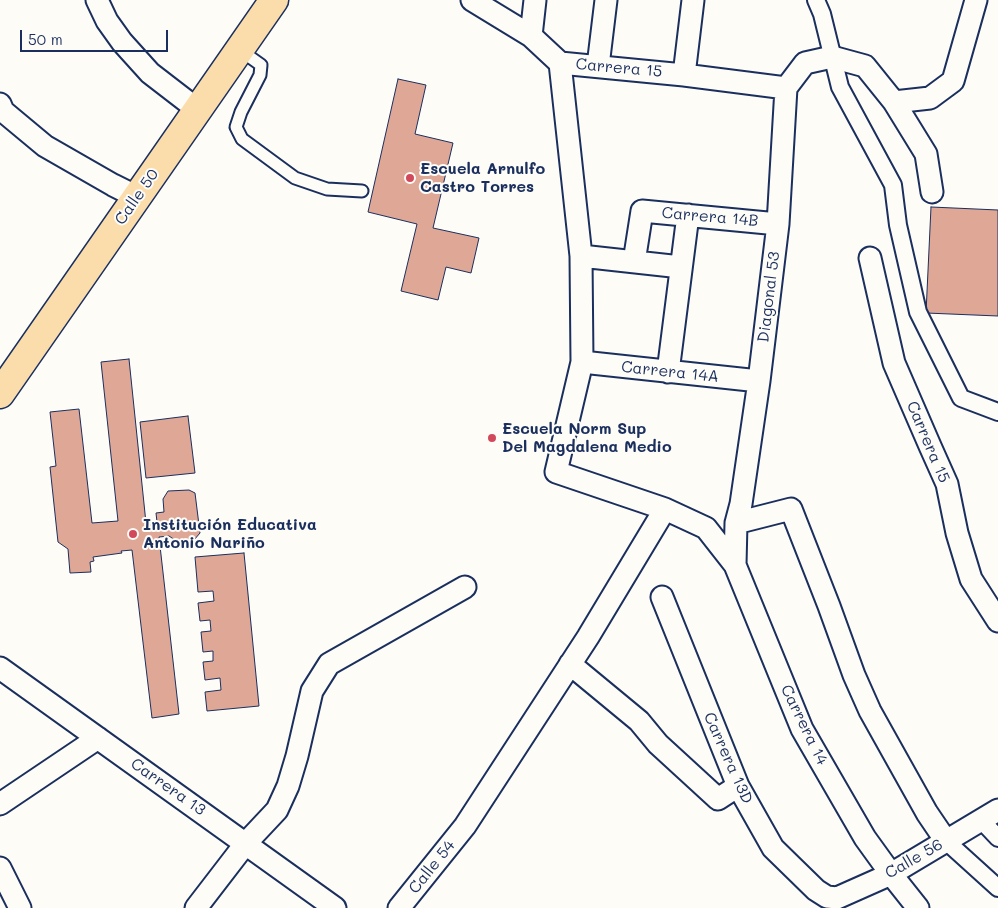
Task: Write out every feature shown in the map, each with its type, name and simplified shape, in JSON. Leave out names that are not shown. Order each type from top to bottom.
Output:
[{"type":"main road","name":"Calle 50","points":[[0,394],[274,0]]},
{"type":"street","points":[[96,0],[107,21],[122,42],[150,73],[198,110]]},
{"type":"street","name":"Carrera 15","points":[[472,0],[531,36],[560,63],[684,74],[786,88]]},
{"type":"street","points":[[531,36],[535,0]]},
{"type":"street","points":[[598,66],[606,0]]},
{"type":"street","points":[[684,74],[693,0]]},
{"type":"street","points":[[816,0],[822,14],[840,87],[892,185],[898,225],[918,312],[961,398],[998,412]]},
{"type":"street","points":[[894,102],[930,98],[953,81],[976,0]]},
{"type":"street","points":[[786,88],[805,63],[832,57],[865,66],[894,102],[926,154],[932,192]]},
{"type":"street","points":[[560,63],[581,256],[582,362],[556,472],[665,509],[706,528],[735,565]]},
{"type":"street","name":"Diagonal 53","points":[[738,514],[759,382],[778,224],[786,88]]},
{"type":"street","points":[[0,104],[3,111],[45,146],[112,185],[137,197]]},
{"type":"street","name":"Carrera 14B","points":[[634,262],[642,211],[778,224]]},
{"type":"street","points":[[668,372],[688,216]]},
{"type":"street","points":[[581,256],[681,267]]},
{"type":"street","name":"Carrera 15","points":[[870,258],[894,363],[948,484],[957,533],[971,578],[998,621]]},
{"type":"street","name":"Carrera 14A","points":[[582,362],[759,382]]},
{"type":"street","name":"Calle 54","points":[[408,905],[465,826],[570,664],[665,509]]},
{"type":"street","points":[[738,514],[791,509],[854,675],[870,711],[927,813],[946,841],[998,888]]},
{"type":"street","name":"Carrera 14","points":[[738,514],[735,565],[802,729],[865,838],[918,908]]},
{"type":"street","points":[[196,908],[246,843],[277,810],[288,786],[297,756],[312,691],[329,664],[465,587]]},
{"type":"street","name":"Carrera 13D","points":[[662,597],[738,786],[773,848],[816,890],[826,897]]},
{"type":"street","points":[[570,664],[639,721],[658,744],[718,799],[738,786]]},
{"type":"street","name":"Carrera 13","points":[[0,668],[335,908]]},
{"type":"street","points":[[0,804],[98,738]]},
{"type":"street","points":[[990,815],[998,838]]},
{"type":"street","name":"Calle 56","points":[[826,897],[837,898],[891,874],[990,815]]},
{"type":"street","points":[[0,868],[20,908]]},
{"type":"lane","points":[[240,50],[260,65],[260,76],[241,112],[236,127],[242,139],[295,178],[327,189],[362,191]]},
{"type":"building","name":"Escuela Arnulfo Castro Torres","points":[[398,79],[426,85],[415,134],[453,143],[433,228],[479,238],[471,273],[446,267],[438,300],[401,291],[417,224],[368,212]]},
{"type":"building","points":[[931,207],[998,210],[998,316],[926,313]]},
{"type":"building","points":[[129,359],[146,523],[157,522],[156,513],[164,512],[163,499],[168,491],[189,490],[195,493],[200,533],[194,540],[178,542],[169,536],[159,537],[179,714],[152,718],[132,550],[93,557],[94,561],[90,562],[91,572],[70,573],[68,549],[58,542],[50,467],[56,466],[50,412],[79,409],[92,523],[118,521],[101,362]]},
{"type":"building","points":[[188,416],[195,473],[146,478],[140,422]]},
{"type":"building","points":[[244,553],[259,706],[207,711],[205,692],[221,690],[220,678],[205,680],[203,662],[213,661],[213,651],[203,652],[201,632],[211,631],[210,620],[200,621],[198,603],[214,601],[213,591],[198,592],[195,557]]},
{"type":"place","name":"Escuela Arnulfo Castro Torres","points":[[410,178]]},
{"type":"place","name":"Escuela Norm Sup Del Magdalena Medio","points":[[492,438]]},
{"type":"place","name":"Institución Educativa Antonio Nariño","points":[[133,534]]}]
